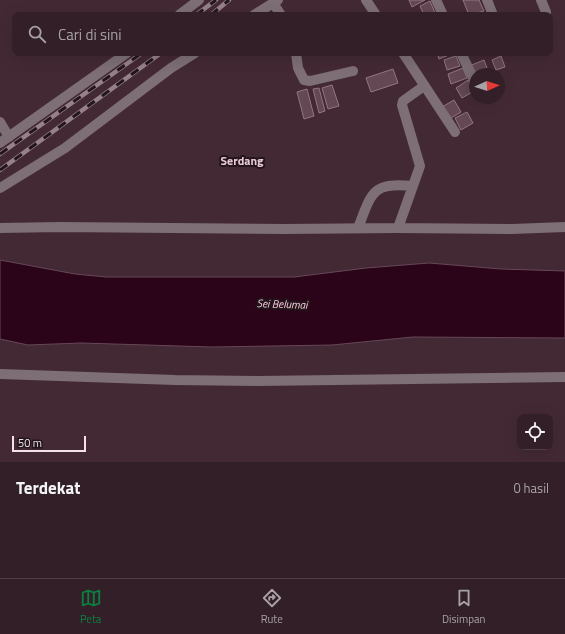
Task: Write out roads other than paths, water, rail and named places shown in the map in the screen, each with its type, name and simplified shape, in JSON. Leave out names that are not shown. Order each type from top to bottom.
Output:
[{"type":"street","points":[[183,12],[199,0]]},
{"type":"street","points":[[366,0],[374,12]]},
{"type":"street","points":[[436,0],[442,12]]},
{"type":"street","points":[[487,0],[492,12]]},
{"type":"street","points":[[541,0],[546,12]]},
{"type":"street","points":[[259,12],[276,2],[280,12]]},
{"type":"street","points":[[0,143],[123,56]]},
{"type":"street","points":[[0,188],[65,148],[171,68],[190,56]]},
{"type":"street","points":[[296,56],[298,68],[304,80],[310,81],[352,70]]},
{"type":"street","points":[[405,56],[455,132]]},
{"type":"street","points":[[462,56],[469,70]]},
{"type":"street","points":[[398,228],[420,166],[420,161],[402,105],[403,101],[424,86]]},
{"type":"street","points":[[0,122],[10,137]]},
{"type":"street","points":[[358,228],[366,206],[376,190],[395,184],[413,186]]},
{"type":"street","points":[[0,228],[512,229],[565,227]]},
{"type":"street","points":[[0,374],[167,380],[250,381],[565,377]]},
{"type":"water","name":"Sei Belumai","points":[[0,260],[75,274],[106,277],[294,277],[366,268],[429,263],[501,269],[565,271],[565,338],[413,337],[332,345],[212,347],[81,343],[28,345],[0,339]]},
{"type":"railway","points":[[200,12],[216,0]]},
{"type":"railway","points":[[215,12],[229,0]]},
{"type":"railway","points":[[0,154],[138,56]]},
{"type":"railway","points":[[0,170],[157,56]]},
{"type":"district","name":"Serdang","points":[[242,161]]}]
